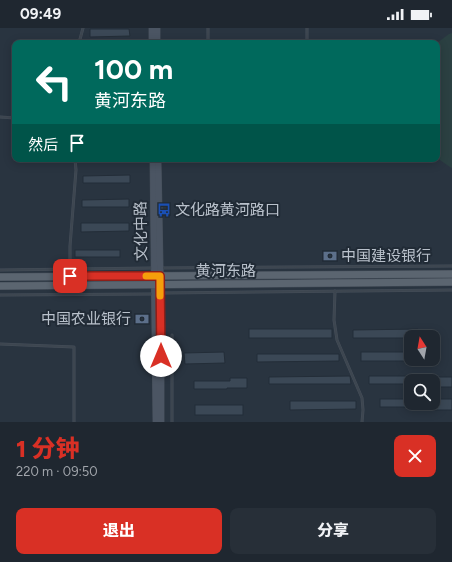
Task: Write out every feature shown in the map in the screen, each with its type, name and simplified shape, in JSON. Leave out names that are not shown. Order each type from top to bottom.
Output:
[{"type":"main road","name":"黄河东路","points":[[0,277],[70,273],[157,276],[452,274]]},
{"type":"main road","name":"黄河东路","points":[[0,286],[452,282]]},
{"type":"street","points":[[152,28],[152,40]]},
{"type":"street","points":[[157,28],[157,40]]},
{"type":"street","name":"文化中路","points":[[152,162],[157,268]]},
{"type":"street","name":"文化中路","points":[[158,162],[157,285],[161,370],[161,422]]},
{"type":"street","name":"文化中路","points":[[156,422],[158,294]]},
{"type":"lane","points":[[80,40],[83,28]]},
{"type":"lane","points":[[208,28],[208,40]]},
{"type":"lane","points":[[307,28],[307,40]]},
{"type":"lane","points":[[0,117],[12,118]]},
{"type":"lane","points":[[70,273],[70,246],[76,170],[75,162]]},
{"type":"lane","points":[[0,270],[70,273],[157,268],[452,266]]},
{"type":"lane","points":[[0,295],[452,290]]},
{"type":"lane","points":[[335,291],[334,320],[336,334],[362,398],[362,422]]},
{"type":"lane","points":[[172,335],[172,422]]},
{"type":"lane","points":[[0,344],[74,348],[74,422]]},
{"type":"lane","points":[[161,370],[172,370]]},
{"type":"green space","points":[[452,33],[452,168],[440,160],[440,41]]},
{"type":"building","points":[[90,29],[129,29],[130,36],[90,37]]},
{"type":"building","points":[[130,175],[130,183],[83,183],[83,176]]},
{"type":"building","points":[[129,199],[129,207],[82,207],[82,200]]},
{"type":"building","points":[[81,223],[129,223],[129,231],[81,232]]},
{"type":"building","points":[[75,250],[120,250],[120,257],[75,257]]},
{"type":"building","points":[[249,329],[332,329],[332,338],[249,338]]},
{"type":"building","points":[[418,329],[404,330],[404,338],[353,338],[353,330]]},
{"type":"building","points":[[224,352],[225,363],[185,364],[184,353]]},
{"type":"building","points":[[361,352],[404,352],[404,361],[361,361]]},
{"type":"building","points":[[257,354],[339,354],[339,361],[257,362]]},
{"type":"building","points":[[350,376],[351,384],[269,384],[269,377]]},
{"type":"building","points":[[369,376],[404,376],[404,384],[369,384]]},
{"type":"building","points":[[440,377],[452,377],[452,387],[440,387]]},
{"type":"building","points":[[230,378],[247,378],[247,388],[194,389],[194,381],[230,381]]},
{"type":"building","points":[[380,399],[404,399],[404,407],[380,407]]},
{"type":"building","points":[[440,399],[452,399],[452,410],[440,410]]},
{"type":"building","points":[[290,401],[356,401],[356,409],[290,410]]},
{"type":"building","points":[[195,405],[243,405],[243,415],[195,415]]},
{"type":"slow traffic","points":[[146,276],[160,276],[160,296]]},
{"type":"place","name":"文化路黄河路口","points":[[164,210]]},
{"type":"place","name":"中国建设银行","points":[[330,256]]},
{"type":"place","name":"中国农业银行","points":[[142,319]]},
{"type":"route","points":[[70,276],[160,276],[161,356]]}]
